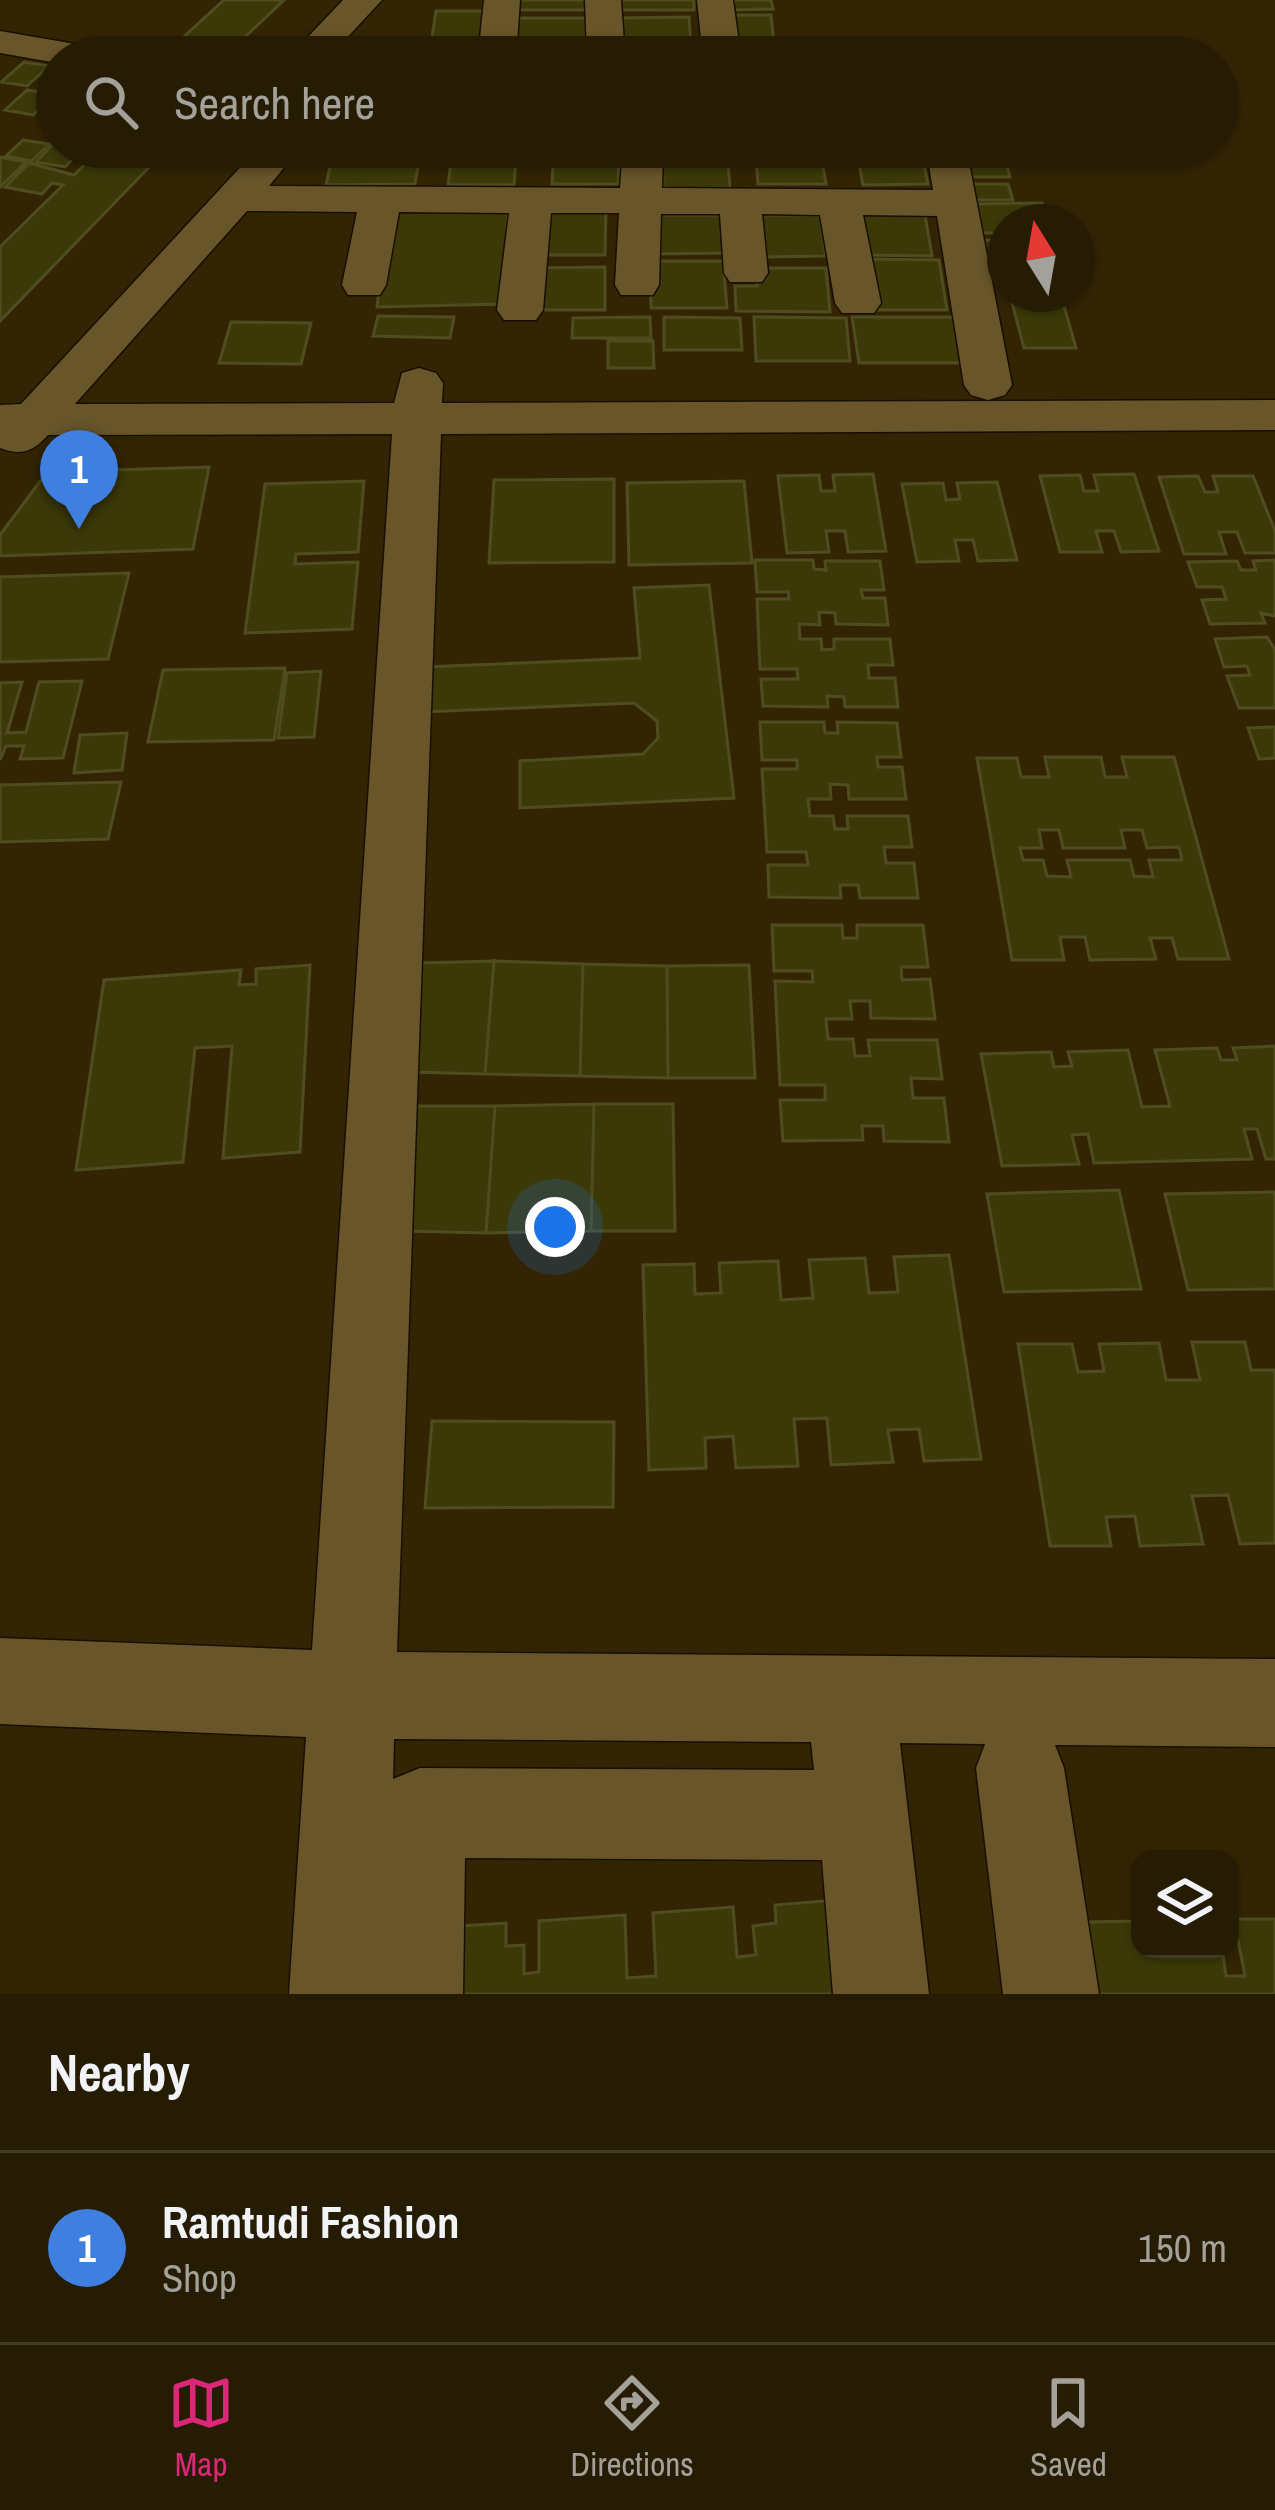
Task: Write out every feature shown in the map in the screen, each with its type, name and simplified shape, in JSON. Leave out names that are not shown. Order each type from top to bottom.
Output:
[{"type":"street","points":[[499,36],[502,0]]},
{"type":"street","points":[[604,0],[606,36]]},
{"type":"street","points":[[715,0],[719,36]]},
{"type":"street","points":[[338,36],[379,7]]},
{"type":"street","points":[[367,36],[379,7]]},
{"type":"street","points":[[0,42],[36,48]]},
{"type":"street","points":[[0,457],[13,405],[211,168]]},
{"type":"street","points":[[71,382],[262,168]]},
{"type":"street","points":[[638,285],[643,168]]},
{"type":"street","points":[[950,168],[988,385]]},
{"type":"street","points":[[236,198],[380,202],[439,184],[641,203],[746,190],[849,190],[956,203]]},
{"type":"street","points":[[520,310],[537,190]]},
{"type":"street","points":[[746,190],[746,273]]},
{"type":"street","points":[[849,190],[858,303]]},
{"type":"street","points":[[364,285],[380,202]]},
{"type":"street","points":[[13,405],[71,382],[418,401],[1275,416]]},
{"type":"street","points":[[13,405],[1275,382]]},
{"type":"street","points":[[337,1994],[418,401]]},
{"type":"street","points":[[0,1681],[352,1695],[1275,1702]]},
{"type":"street","points":[[851,1699],[881,1994]]},
{"type":"street","points":[[1021,1768],[1051,1994]]},
{"type":"street","points":[[416,1994],[419,1813],[864,1815]]},
{"type":"building","points":[[224,0],[284,0],[246,36],[185,36]]},
{"type":"building","points":[[510,0],[586,0],[585,10],[509,10]]},
{"type":"building","points":[[618,0],[694,0],[694,10],[618,10]]},
{"type":"building","points":[[727,0],[771,0],[773,9],[728,10]]},
{"type":"building","points":[[436,11],[485,11],[482,36],[432,36]]},
{"type":"building","points":[[724,15],[771,15],[773,36],[725,36]]},
{"type":"building","points":[[689,17],[690,36],[619,36],[619,18]]},
{"type":"building","points":[[511,18],[586,18],[586,36],[509,36]]},
{"type":"building","points":[[24,62],[36,64],[36,78],[27,86],[1,82]]},
{"type":"building","points":[[27,90],[36,91],[33,115],[5,110]]},
{"type":"building","points":[[23,140],[36,142],[32,161],[6,156]]},
{"type":"building","points":[[0,157],[26,162],[0,187]]},
{"type":"building","points":[[29,163],[74,175],[81,168],[148,168],[0,321],[0,247],[63,185],[52,183],[42,194],[5,187]]},
{"type":"building","points":[[330,168],[418,168],[415,184],[326,185]]},
{"type":"building","points":[[450,168],[515,168],[514,185],[448,185]]},
{"type":"building","points":[[553,168],[619,168],[619,184],[552,184]]},
{"type":"building","points":[[662,168],[728,168],[730,188],[663,189]]},
{"type":"building","points":[[757,168],[823,168],[826,184],[758,184]]},
{"type":"building","points":[[860,168],[925,168],[928,184],[863,185]]},
{"type":"building","points":[[964,168],[1008,168],[1010,177],[966,177]]},
{"type":"building","points":[[965,184],[1008,184],[1013,200],[969,200]]},
{"type":"building","points":[[1042,203],[1042,204],[987,204],[987,233],[975,233],[968,204]]},
{"type":"building","points":[[508,204],[504,304],[377,307],[389,206]]},
{"type":"building","points":[[606,207],[605,255],[535,255],[537,208]]},
{"type":"building","points":[[858,214],[925,215],[932,256],[863,255]]},
{"type":"building","points":[[655,215],[721,215],[724,253],[655,254]]},
{"type":"building","points":[[753,215],[820,215],[826,256],[758,257]]},
{"type":"building","points":[[980,240],[987,240],[987,267]]},
{"type":"building","points":[[861,259],[939,260],[947,310],[868,310]]},
{"type":"building","points":[[650,261],[723,261],[727,308],[651,308]]},
{"type":"building","points":[[605,267],[605,310],[533,310],[536,268]]},
{"type":"building","points":[[756,268],[826,268],[830,312],[736,311],[735,286],[757,286]]},
{"type":"building","points":[[1014,312],[1066,312],[1076,348],[1024,348]]},
{"type":"building","points":[[378,316],[454,317],[450,338],[373,336]]},
{"type":"building","points":[[650,317],[651,338],[572,338],[573,318]]},
{"type":"building","points":[[664,317],[740,318],[742,350],[664,350]]},
{"type":"building","points":[[754,317],[846,318],[850,361],[756,361]]},
{"type":"building","points":[[852,317],[954,317],[964,363],[859,363]]},
{"type":"building","points":[[231,322],[311,323],[301,364],[219,363]]},
{"type":"building","points":[[608,341],[653,341],[654,368],[608,368]]},
{"type":"building","points":[[209,467],[193,549],[0,556],[0,535],[47,472]]},
{"type":"building","points":[[873,474],[886,551],[848,552],[845,531],[826,531],[829,552],[787,553],[778,476],[819,475],[821,491],[835,491],[833,475]]},
{"type":"building","points":[[1134,474],[1159,551],[1121,552],[1114,531],[1096,531],[1102,552],[1060,552],[1040,476],[1080,475],[1084,491],[1098,491],[1094,475]]},
{"type":"building","points":[[1198,476],[1205,492],[1218,492],[1213,476],[1253,476],[1275,531],[1275,553],[1245,553],[1237,532],[1219,532],[1226,554],[1184,554],[1159,477]]},
{"type":"building","points":[[614,479],[614,562],[489,563],[494,480]]},
{"type":"building","points":[[364,481],[358,552],[296,554],[295,564],[358,562],[352,629],[245,633],[265,484]]},
{"type":"building","points":[[744,481],[752,563],[629,565],[627,483]]},
{"type":"building","points":[[997,482],[1017,560],[978,561],[973,540],[955,540],[959,561],[917,562],[902,484],[943,483],[946,500],[960,499],[957,483]]},
{"type":"building","points":[[755,560],[813,560],[814,569],[826,570],[825,561],[880,561],[884,590],[861,590],[863,598],[885,598],[888,625],[836,624],[835,613],[819,612],[820,625],[799,624],[800,639],[821,639],[822,650],[834,649],[834,639],[890,639],[893,665],[868,665],[869,678],[895,678],[898,707],[845,707],[844,697],[827,696],[828,707],[763,706],[761,679],[798,679],[797,669],[760,669],[757,599],[789,599],[788,592],[757,592]]},
{"type":"building","points":[[1275,560],[1275,616],[1261,613],[1265,623],[1210,624],[1202,600],[1226,599],[1222,587],[1197,587],[1188,562],[1237,561],[1241,570],[1256,570],[1253,561]]},
{"type":"building","points":[[129,573],[108,659],[0,662],[0,577]]},
{"type":"building","points":[[709,585],[734,798],[520,808],[520,761],[643,754],[658,738],[657,721],[634,703],[423,712],[425,667],[640,658],[634,588]]},
{"type":"building","points":[[1267,637],[1275,650],[1275,708],[1239,708],[1227,676],[1250,675],[1247,666],[1224,667],[1215,639]]},
{"type":"building","points":[[285,668],[274,740],[148,742],[163,670]]},
{"type":"building","points":[[321,671],[314,737],[278,738],[287,673]]},
{"type":"building","points":[[82,681],[63,758],[20,759],[24,746],[6,746],[0,760],[0,683],[22,682],[7,733],[26,732],[39,682]]},
{"type":"building","points":[[760,722],[824,722],[825,733],[838,733],[837,722],[897,723],[901,757],[877,757],[878,767],[902,767],[906,799],[849,799],[848,785],[830,784],[831,799],[808,799],[810,816],[833,816],[835,829],[848,829],[847,816],[908,816],[912,847],[884,847],[886,863],[914,863],[918,898],[860,898],[858,885],[840,885],[841,898],[769,897],[768,865],[808,865],[806,852],[767,852],[762,769],[797,769],[797,760],[762,760]]},
{"type":"building","points":[[1275,727],[1275,758],[1259,759],[1248,728]]},
{"type":"building","points":[[127,733],[122,770],[74,773],[80,735]]},
{"type":"building","points":[[1045,757],[1101,757],[1105,777],[1127,777],[1122,757],[1174,757],[1229,959],[1178,959],[1172,938],[1150,938],[1156,959],[1090,960],[1085,937],[1060,937],[1064,960],[1012,960],[977,758],[1017,758],[1021,777],[1049,777]],"holes":[[[1039,830],[1059,830],[1063,848],[1125,848],[1121,830],[1142,830],[1147,848],[1179,847],[1182,860],[1149,860],[1153,877],[1134,876],[1130,860],[1067,860],[1071,877],[1047,876],[1043,860],[1023,860],[1020,848],[1042,848]]]},
{"type":"building","points":[[121,782],[108,839],[0,842],[0,785]]},
{"type":"building","points":[[772,925],[842,925],[843,938],[857,938],[857,925],[923,925],[928,967],[901,967],[902,980],[930,979],[935,1019],[871,1018],[870,1001],[850,1001],[852,1019],[826,1019],[828,1039],[853,1039],[855,1056],[870,1056],[868,1040],[937,1040],[942,1079],[911,1078],[913,1098],[944,1098],[949,1142],[884,1141],[883,1126],[862,1126],[863,1140],[783,1141],[780,1100],[825,1100],[825,1085],[780,1085],[775,981],[813,982],[812,971],[774,971]]},
{"type":"building","points":[[494,961],[583,964],[580,1076],[485,1074]]},
{"type":"building","points":[[494,961],[485,1074],[410,1072],[420,963]]},
{"type":"building","points":[[583,964],[667,966],[668,1078],[580,1076]]},
{"type":"building","points":[[310,965],[300,1152],[223,1158],[232,1046],[195,1048],[183,1162],[76,1170],[104,980],[241,970],[239,985],[256,984],[256,969]]},
{"type":"building","points":[[749,965],[755,1078],[668,1078],[667,966]]},
{"type":"building","points":[[1275,1046],[1275,1159],[1266,1159],[1257,1129],[1244,1129],[1252,1159],[1094,1163],[1088,1134],[1072,1135],[1079,1164],[1002,1166],[981,1054],[1051,1052],[1054,1067],[1072,1066],[1068,1052],[1128,1050],[1142,1107],[1170,1106],[1155,1050],[1217,1048],[1221,1060],[1237,1060],[1233,1048]]},
{"type":"building","points":[[594,1104],[673,1104],[675,1231],[591,1231]]},
{"type":"building","points":[[594,1104],[591,1231],[486,1233],[495,1106]]},
{"type":"building","points":[[417,1106],[495,1106],[486,1233],[405,1231]]},
{"type":"building","points":[[1119,1190],[1141,1289],[1004,1292],[987,1194]]},
{"type":"building","points":[[1275,1192],[1275,1289],[1188,1290],[1165,1194]]},
{"type":"building","points":[[949,1255],[981,1459],[924,1461],[919,1429],[888,1430],[893,1462],[831,1465],[827,1418],[794,1419],[798,1466],[736,1468],[733,1436],[705,1438],[706,1468],[649,1470],[643,1265],[694,1264],[695,1294],[721,1293],[719,1263],[778,1261],[781,1300],[813,1298],[809,1260],[865,1258],[869,1293],[898,1292],[894,1257]]},
{"type":"building","points":[[1192,1342],[1245,1342],[1251,1370],[1275,1370],[1275,1543],[1240,1544],[1228,1495],[1192,1496],[1203,1544],[1140,1546],[1135,1516],[1106,1517],[1111,1546],[1050,1546],[1018,1344],[1072,1344],[1078,1372],[1104,1371],[1099,1344],[1159,1343],[1166,1380],[1200,1380]]},
{"type":"building","points":[[432,1421],[614,1422],[613,1507],[425,1508]]},
{"type":"building","points":[[835,1900],[845,1994],[444,1994],[445,1927],[506,1923],[506,1946],[524,1945],[524,1974],[539,1972],[539,1921],[625,1915],[627,1978],[656,1976],[653,1913],[733,1907],[737,1957],[756,1955],[753,1926],[776,1923],[775,1905]]},
{"type":"building","points":[[1239,1919],[1275,1919],[1275,1994],[1098,1994],[1087,1922],[1131,1921],[1131,1958],[1223,1958],[1226,1976],[1245,1976]]},
{"type":"place","name":"Ramtudi Fashion","points":[[79,529]]}]
